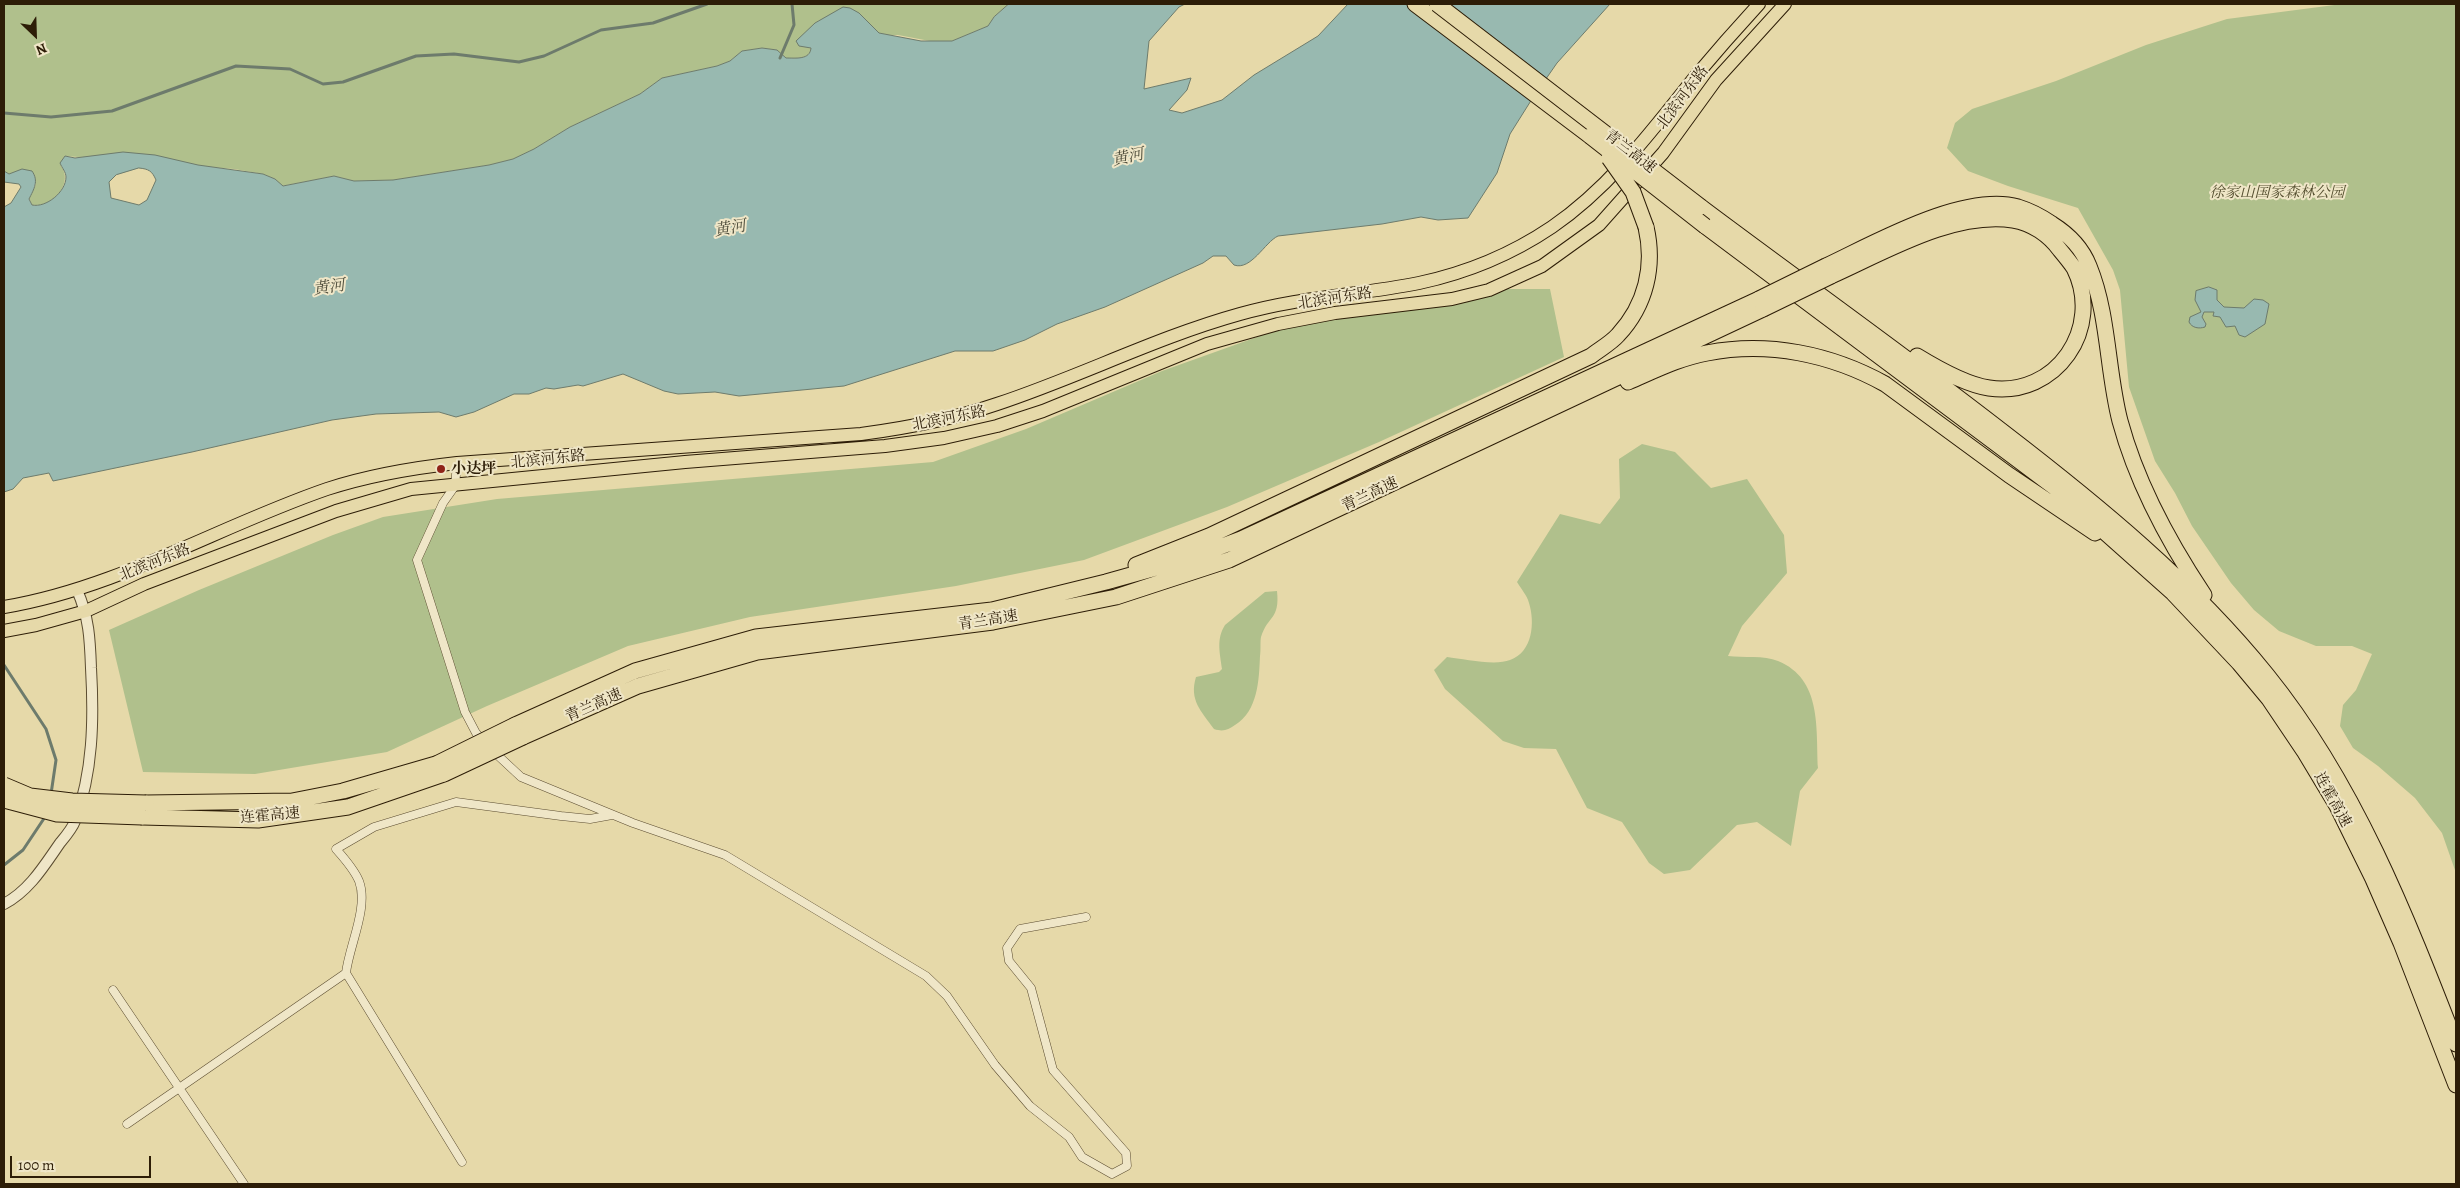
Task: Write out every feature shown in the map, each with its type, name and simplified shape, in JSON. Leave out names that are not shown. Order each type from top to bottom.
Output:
[{"type":"highway","name":"青兰高速","points":[[1415,4],[1590,136]]},
{"type":"highway","name":"青兰高速","points":[[1437,4],[1701,207],[1824,298]]},
{"type":"highway","points":[[1590,136],[1704,226],[2054,487],[2138,560]]},
{"type":"highway","points":[[1074,590],[1210,536],[1591,356],[1617,336],[1634,316],[1647,283],[1650,258],[1646,227],[1633,192],[1622,175],[1590,136]]},
{"type":"highway","points":[[1440,462],[1829,271],[1909,227],[1965,209],[1987,206],[2017,207],[2040,216],[2062,230],[2077,244],[2089,266],[2102,313],[2120,421],[2141,483],[2156,515],[2229,634]]},
{"type":"highway","points":[[1824,298],[1922,359],[1973,384],[1989,388],[2009,389],[2032,383],[2049,374],[2067,357],[2078,338],[2082,319],[2080,285],[2074,268],[2054,242],[2036,228],[2014,220],[1958,222],[1829,271]]},
{"type":"highway","points":[[1824,298],[1930,375],[2062,477],[2171,569],[2229,634]]},
{"type":"highway","points":[[1074,590],[1188,559],[1241,539],[1761,304]]},
{"type":"highway","points":[[1440,462],[1676,362],[1706,353],[1743,348],[1786,350],[1832,360],[1865,373],[1885,384],[2009,475],[2138,560]]},
{"type":"highway","name":"青兰高速","points":[[519,731],[638,686],[757,652],[993,622],[1116,597],[1230,560],[1440,462]]},
{"type":"highway","name":"连霍高速","points":[[2138,560],[2173,593],[2239,662],[2269,699],[2304,751],[2336,806],[2374,879],[2456,1085]]},
{"type":"highway","name":"青兰高速","points":[[519,731],[635,671],[756,637],[992,610],[1074,590]]},
{"type":"highway","name":"连霍高速","points":[[2229,634],[2266,674],[2308,733],[2349,798],[2387,873],[2456,1044]]},
{"type":"highway","name":"连霍高速","points":[[4,785],[30,796],[144,810],[258,820],[348,807],[440,769],[519,731]]},
{"type":"highway","name":"连霍高速","points":[[4,800],[19,806],[57,814],[144,810]]},
{"type":"main road","name":"北滨河东路","points":[[4,606],[37,601],[77,590],[326,489],[390,472],[457,463],[861,434],[907,428],[998,404],[1180,333],[1239,314],[1290,302],[1416,284],[1468,269],[1531,240],[1584,203],[1635,151],[1759,4]]},
{"type":"main road","name":"北滨河东路","points":[[4,630],[36,625],[86,611],[144,584],[336,511],[412,489],[685,462],[885,446],[944,438],[997,426],[1043,411],[1207,344],[1278,324],[1335,313],[1452,299],[1498,287],[1542,266],[1599,225],[1663,153],[1716,80],[1785,4]]},
{"type":"street","points":[[457,463],[455,486],[444,503],[417,560],[465,712],[476,733],[521,777],[614,815],[725,855],[926,976],[947,996],[995,1065],[1030,1106],[1069,1137],[1082,1157],[1112,1174],[1127,1166],[1126,1153],[1053,1070],[1031,988],[1009,961],[1008,948],[1020,929],[1086,916]]},
{"type":"street","points":[[4,904],[12,900],[34,879],[74,823],[86,777],[94,734],[90,647],[86,611],[77,590]]},
{"type":"street","points":[[462,1162],[346,973],[348,953],[359,922],[362,902],[359,881],[336,849],[374,827],[456,802],[581,818],[614,815]]},
{"type":"street","points":[[127,1124],[346,973]]},
{"type":"street","points":[[113,990],[244,1184]]},
{"type":"green space","points":[[4,4],[1009,4],[994,17],[988,26],[952,41],[935,42],[898,35],[887,35],[820,20],[800,39],[811,48],[808,55],[798,58],[786,58],[777,50],[762,48],[742,51],[730,61],[717,66],[662,78],[640,94],[570,127],[534,149],[513,159],[489,165],[393,180],[354,181],[334,176],[282,186],[275,179],[263,174],[234,169],[65,156],[61,166],[65,180],[59,193],[47,203],[32,205],[29,198],[36,184],[16,173],[9,174],[4,171]]},
{"type":"green space","name":"徐家山国家森林公园","points":[[2342,4],[2456,4],[2456,873],[2442,833],[2415,798],[2378,766],[2353,748],[2340,726],[2343,705],[2356,690],[2372,654],[2352,646],[2316,646],[2279,631],[2254,610],[2231,583],[2192,526],[2175,493],[2155,461],[2129,387],[2120,290],[2113,270],[2078,208],[1968,171],[1947,148],[1955,123],[1972,109],[2056,81],[2146,45],[2227,19]]},
{"type":"green space","points":[[1483,289],[1550,289],[1564,357],[1379,442],[1227,507],[1084,560],[956,586],[750,617],[628,646],[487,706],[387,752],[255,774],[143,772],[109,630],[199,590],[333,535],[383,517],[497,499],[933,462],[1026,429],[1162,371],[1271,332],[1400,303]]},
{"type":"green space","points":[[1642,444],[1675,452],[1711,488],[1747,479],[1784,535],[1787,573],[1742,626],[1728,656],[1772,659],[1792,669],[1803,680],[1809,692],[1814,706],[1817,737],[1818,768],[1800,791],[1791,846],[1757,822],[1737,825],[1690,870],[1664,874],[1649,863],[1622,822],[1587,808],[1556,749],[1524,748],[1503,741],[1445,689],[1434,670],[1447,657],[1479,662],[1504,662],[1518,656],[1524,650],[1530,636],[1532,619],[1528,600],[1517,582],[1560,514],[1600,524],[1620,498],[1619,459]]},
{"type":"green space","points":[[1277,591],[1277,607],[1261,637],[1258,685],[1253,703],[1243,719],[1232,727],[1223,730],[1214,729],[1195,699],[1194,685],[1196,677],[1219,672],[1222,669],[1220,636],[1225,625],[1265,592]]},
{"type":"water","name":"黄河","points":[[1009,4],[1185,4],[1179,7],[1149,41],[1144,89],[1191,78],[1187,90],[1169,110],[1182,113],[1222,100],[1254,75],[1318,36],[1348,4],[1610,4],[1557,63],[1532,99],[1510,134],[1497,173],[1468,218],[1438,220],[1421,217],[1382,224],[1278,236],[1246,264],[1234,265],[1226,256],[1213,256],[1203,263],[1105,307],[1057,324],[1025,340],[993,351],[955,351],[844,386],[739,396],[715,392],[678,394],[664,391],[623,374],[583,386],[546,388],[529,394],[514,394],[474,412],[456,417],[439,412],[376,414],[332,420],[53,481],[49,473],[23,478],[13,489],[4,492],[4,207],[11,203],[21,187],[19,184],[4,182],[4,171],[9,174],[22,169],[32,171],[35,182],[29,199],[32,205],[43,204],[49,201],[63,188],[66,175],[60,163],[65,156],[75,158],[123,152],[155,155],[198,165],[263,174],[275,179],[283,186],[334,176],[354,181],[393,180],[489,165],[513,159],[534,149],[570,127],[640,94],[662,78],[717,66],[730,61],[742,51],[762,48],[777,50],[786,58],[798,58],[808,55],[811,48],[799,46],[796,41],[815,23],[843,7],[850,8],[859,13],[879,33],[921,41],[952,41],[988,26],[994,17]],"holes":[[[139,168],[150,171],[156,180],[147,200],[139,205],[111,198],[109,182],[116,175]]]},
{"type":"water","points":[[2209,287],[2217,290],[2217,300],[2224,307],[2244,308],[2254,299],[2263,300],[2269,304],[2265,324],[2245,337],[2239,335],[2235,326],[2226,327],[2220,317],[2213,316],[2214,312],[2204,312],[2202,317],[2206,324],[2205,327],[2198,328],[2192,326],[2189,322],[2190,317],[2201,312],[2195,300],[2196,291]]},
{"type":"waterway","points":[[4,113],[51,117],[112,111],[236,66],[290,69],[323,84],[343,82],[416,56],[454,54],[519,62],[544,56],[601,30],[653,23],[707,4]]},
{"type":"waterway","points":[[780,58],[794,25],[792,4]]},
{"type":"waterway","points":[[4,665],[46,729],[56,760],[51,794]]},
{"type":"waterway","points":[[4,865],[23,850],[45,817]]},
{"type":"place","name":"小达坪","points":[[441,469]]}]
